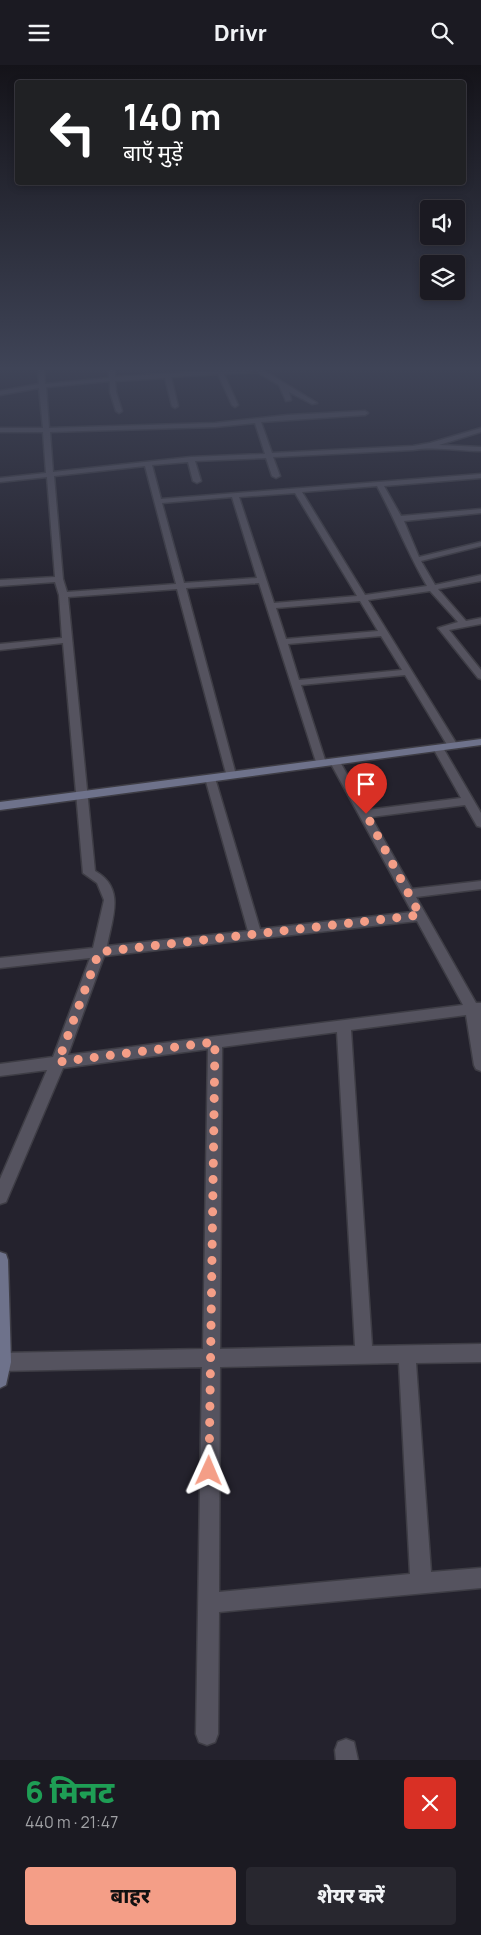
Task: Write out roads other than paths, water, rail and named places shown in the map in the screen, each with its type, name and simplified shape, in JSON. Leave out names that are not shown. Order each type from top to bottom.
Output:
[{"type":"street","points":[[0,1197],[58,1062],[99,952],[110,900],[102,880],[89,873],[63,595],[59,579],[49,449]]},
{"type":"street","points":[[266,449],[276,475]]},
{"type":"street","points":[[0,480],[191,459],[392,449]]},
{"type":"street","points":[[191,459],[197,481]]},
{"type":"street","points":[[148,463],[231,775]]},
{"type":"street","points":[[158,501],[481,476]]},
{"type":"street","points":[[379,484],[398,519],[416,560],[433,589],[464,624]]},
{"type":"street","points":[[297,490],[453,746]]},
{"type":"street","points":[[235,495],[321,763]]},
{"type":"street","points":[[398,519],[481,511]]},
{"type":"street","points":[[416,560],[481,545]]},
{"type":"street","points":[[271,606],[363,599],[433,589],[481,578]]},
{"type":"street","points":[[0,583],[59,579]]},
{"type":"street","points":[[63,595],[262,580]]},
{"type":"street","points":[[481,621],[443,628],[481,676]]},
{"type":"street","points":[[282,642],[384,633]]},
{"type":"street","points":[[0,647],[67,640]]},
{"type":"street","points":[[295,683],[408,672]]},
{"type":"street","points":[[0,806],[481,743]]},
{"type":"street","points":[[438,748],[481,823]]},
{"type":"street","points":[[335,762],[366,814],[420,915],[476,1008],[481,1065]]},
{"type":"street","points":[[210,778],[255,935]]},
{"type":"street","points":[[366,814],[468,801]]},
{"type":"street","points":[[408,894],[481,885]]},
{"type":"street","points":[[0,963],[420,915]]},
{"type":"street","points":[[0,1070],[476,1008]]},
{"type":"street","points":[[344,1025],[364,1355]]},
{"type":"street","points":[[207,1734],[215,1042]]},
{"type":"street","points":[[0,1260],[1,1368],[211,1358],[481,1353]]},
{"type":"street","points":[[407,1355],[421,1583]]},
{"type":"street","points":[[208,1603],[481,1578]]}]
